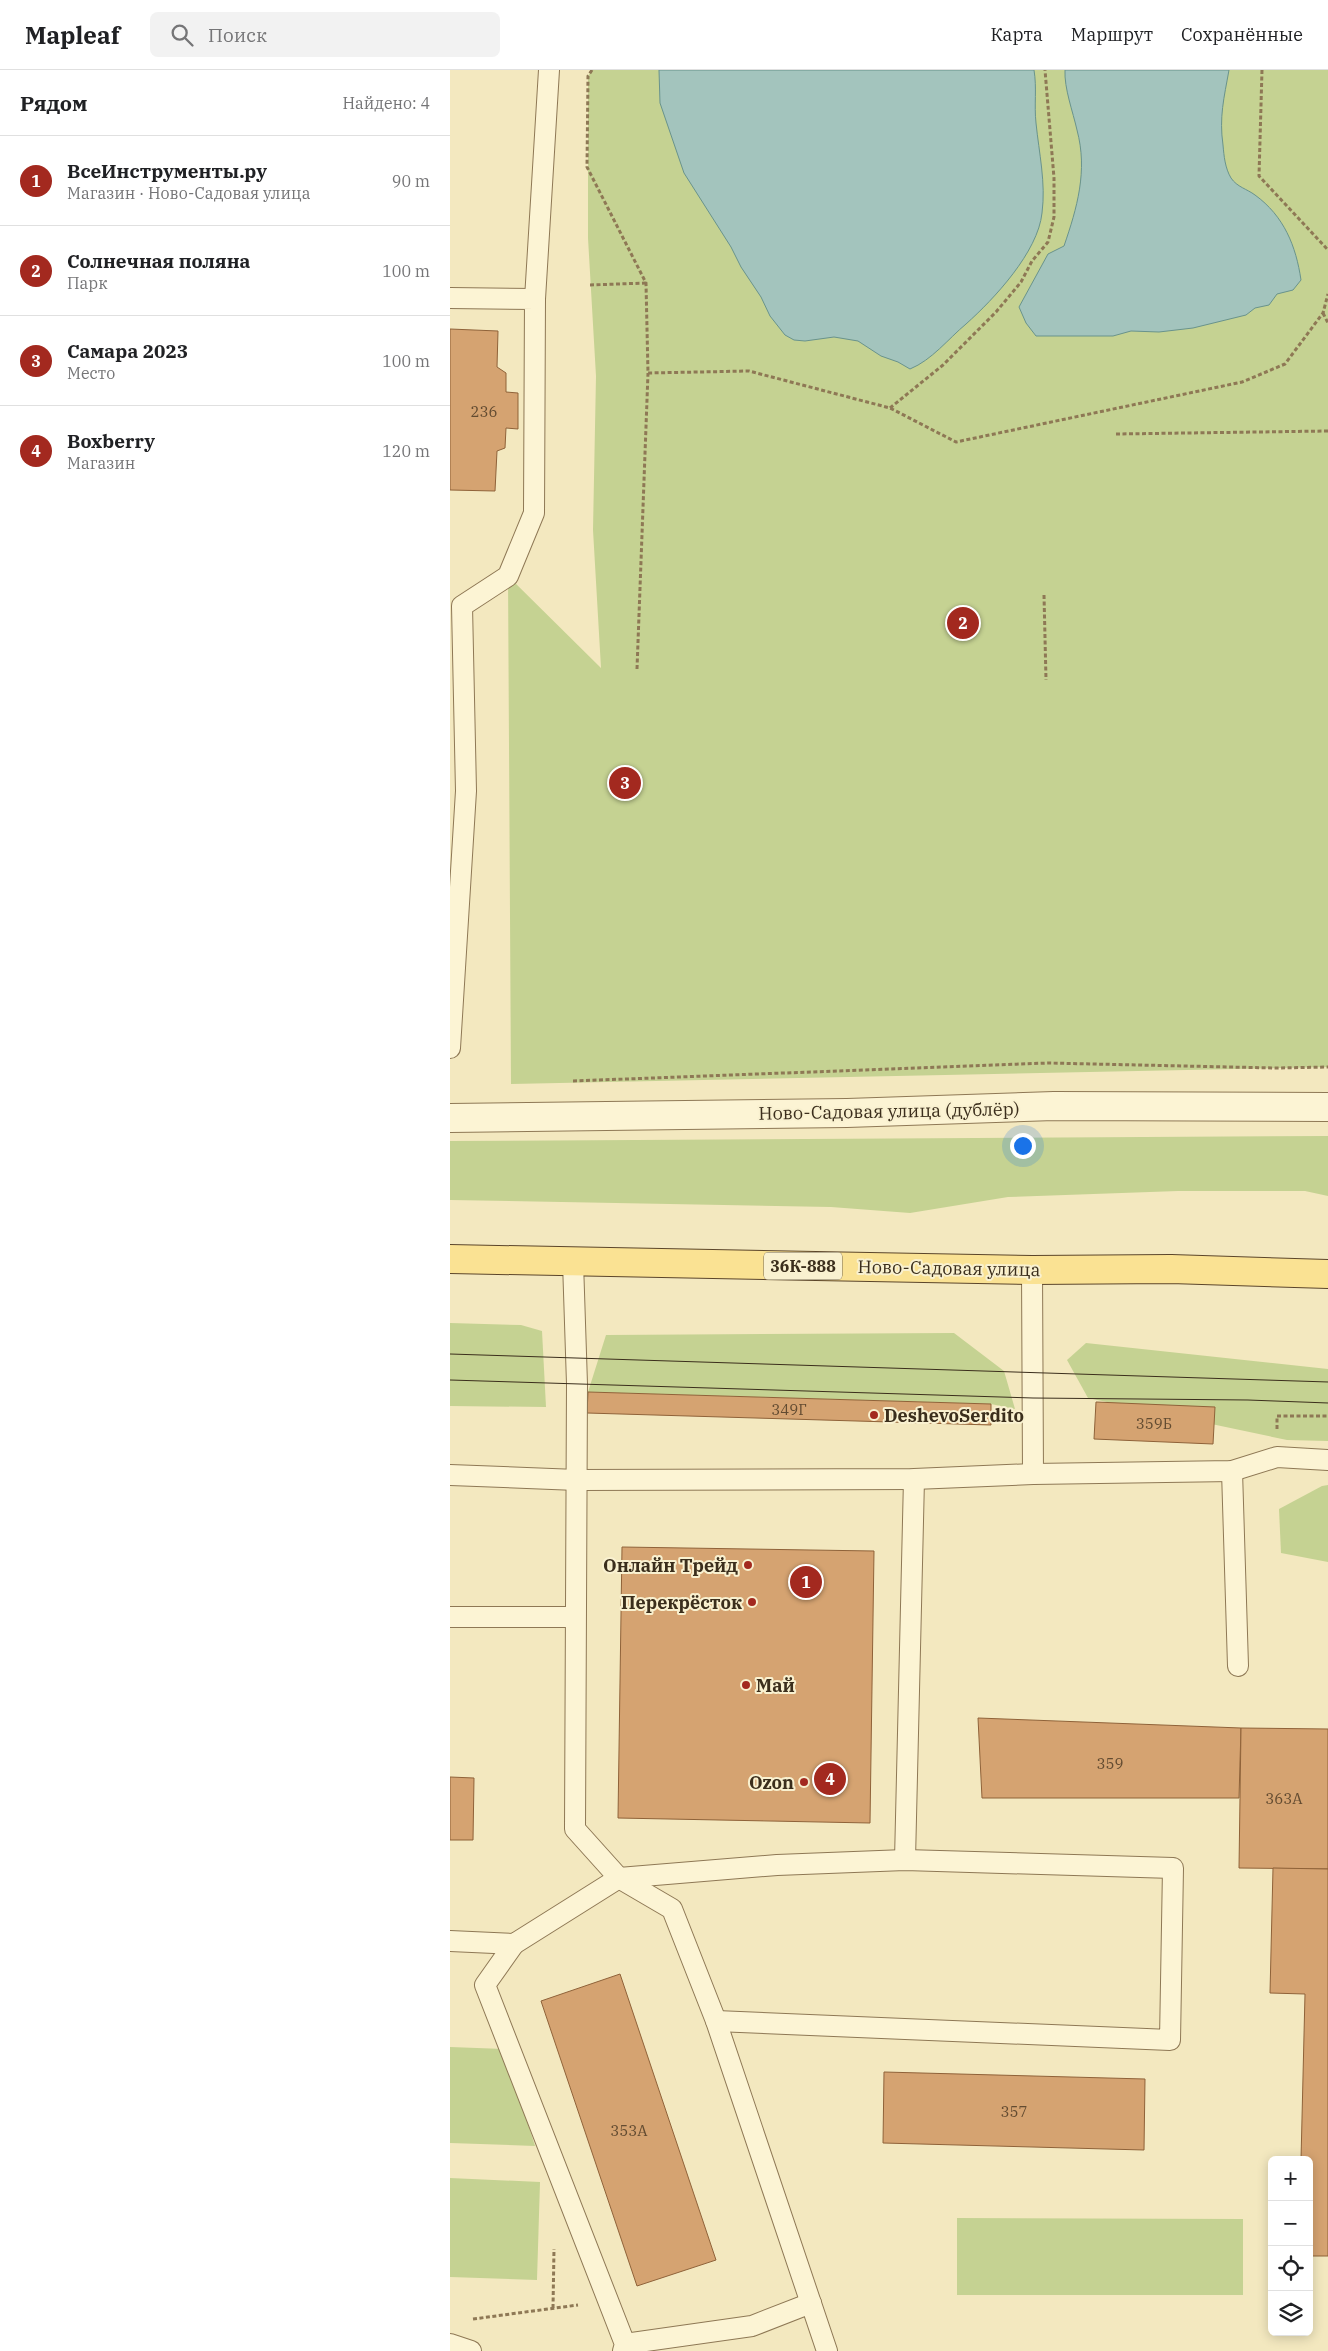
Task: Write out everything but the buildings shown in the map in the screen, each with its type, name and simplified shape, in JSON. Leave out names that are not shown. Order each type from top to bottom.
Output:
[{"type":"main road","name":"Ново-Садовая улица","points":[[450,1259],[1032,1270],[1171,1269],[1328,1274]]},
{"type":"street","name":"Ново-Садовая улица (дублёр)","points":[[450,1118],[847,1113],[1054,1106],[1328,1107]]},
{"type":"lane","points":[[450,1048],[466,791],[462,606],[508,576],[534,513],[535,299],[549,70]]},
{"type":"lane","points":[[450,298],[535,299]]},
{"type":"lane","points":[[573,1262],[577,1384],[575,1829],[620,1878],[672,1908],[716,2021],[828,2351]]},
{"type":"lane","points":[[1032,1270],[1033,1474]]},
{"type":"lane","points":[[450,1474],[577,1480],[914,1479],[1033,1474],[1232,1471],[1277,1457],[1328,1460]]},
{"type":"lane","points":[[1232,1471],[1238,1666]]},
{"type":"lane","points":[[905,1860],[914,1479]]},
{"type":"lane","points":[[450,1617],[575,1617]]},
{"type":"lane","points":[[716,2021],[1170,2040],[1173,1868],[905,1860],[777,1865],[620,1878],[514,1944],[485,1985],[609,2302],[624,2348],[752,2326],[811,2303]]},
{"type":"lane","points":[[450,1941],[514,1944]]},
{"type":"lane","points":[[450,2344],[471,2351]]},
{"type":"path","points":[[592,70],[588,76],[587,167],[646,283],[648,373],[637,669]]},
{"type":"path","points":[[890,408],[943,364],[996,312],[1021,282],[1032,260],[1048,242],[1054,217],[1054,178],[1045,70]]},
{"type":"path","points":[[1262,70],[1259,176],[1328,250]]},
{"type":"path","points":[[590,285],[646,283]]},
{"type":"path","points":[[648,373],[748,371],[890,408],[956,442],[1242,382],[1285,364],[1323,313],[1328,294]]},
{"type":"path","points":[[1323,313],[1328,323]]},
{"type":"path","points":[[1116,434],[1328,431]]},
{"type":"path","points":[[1044,595],[1046,680]]},
{"type":"path","points":[[570,1081],[1048,1064],[1275,1068],[1328,1067]]},
{"type":"path","points":[[1277,1457],[1277,1416],[1328,1416]]},
{"type":"path","points":[[469,2319],[609,2302]]},
{"type":"green space","points":[[592,70],[1328,70],[1328,1067],[511,1084],[508,576],[601,668],[593,530],[596,376],[588,238],[588,76]]},
{"type":"green space","points":[[1328,1136],[1328,1196],[1305,1191],[1178,1191],[1008,1197],[910,1213],[831,1207],[450,1200],[450,1141]]},
{"type":"green space","points":[[450,1323],[521,1325],[542,1331],[546,1407],[450,1406]]},
{"type":"green space","points":[[954,1333],[1004,1371],[1015,1409],[991,1404],[588,1392],[606,1335]]},
{"type":"green space","points":[[1086,1343],[1328,1369],[1328,1441],[1287,1440],[1088,1398],[1067,1360]]},
{"type":"green space","points":[[1328,1485],[1328,1562],[1281,1553],[1279,1509],[1322,1486]]},
{"type":"green space","points":[[450,2047],[504,2049],[535,2146],[450,2143]]},
{"type":"green space","points":[[450,2178],[540,2182],[537,2280],[450,2277]]},
{"type":"green space","points":[[957,2218],[1243,2219],[1243,2295],[957,2295]]},
{"type":"water","points":[[659,70],[1034,70],[1035,116],[1043,190],[1039,228],[1024,259],[989,302],[933,355],[910,369],[881,356],[858,341],[834,337],[805,341],[794,340],[785,335],[770,316],[761,297],[741,267],[731,247],[684,173],[660,103]]},
{"type":"water","points":[[1065,70],[1229,70],[1222,125],[1226,166],[1233,181],[1265,203],[1274,212],[1287,233],[1296,255],[1301,280],[1293,290],[1277,294],[1269,305],[1255,308],[1246,315],[1193,328],[1159,332],[1131,331],[1113,336],[1036,336],[1026,323],[1019,307],[1048,254],[1064,246],[1080,189],[1080,145],[1067,92]]},
{"type":"tram line","points":[[450,1354],[1328,1382]]},
{"type":"tram line","points":[[450,1380],[1033,1398],[1248,1400],[1328,1403]]},
{"type":"place","name":"Солнечная поляна","points":[[963,623]]},
{"type":"place","name":"Самара 2023","points":[[625,783]]},
{"type":"place","name":"DeshevoSerdito","points":[[874,1415]]},
{"type":"place","name":"Онлайн Трейд","points":[[748,1565]]},
{"type":"place","name":"ВсеИнструменты.ру","points":[[806,1582]]},
{"type":"place","name":"Перекрёсток","points":[[752,1602]]},
{"type":"place","name":"Май","points":[[746,1685]]},
{"type":"place","name":"Boxberry","points":[[830,1779]]},
{"type":"place","name":"Ozon","points":[[804,1782]]}]
